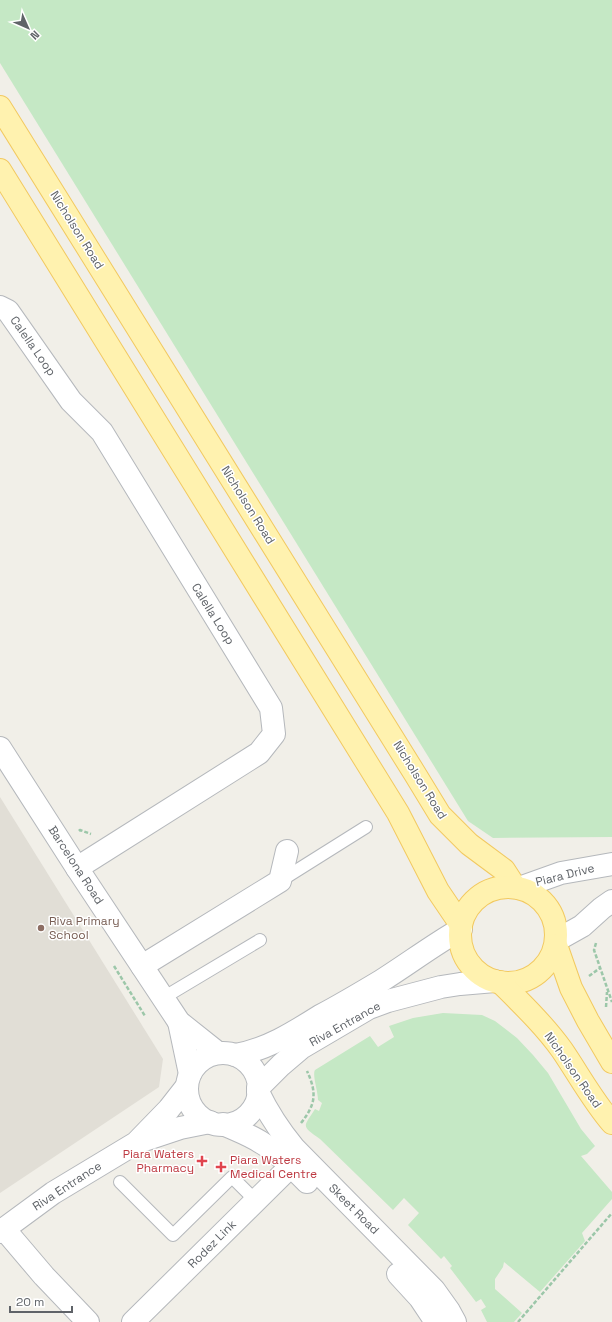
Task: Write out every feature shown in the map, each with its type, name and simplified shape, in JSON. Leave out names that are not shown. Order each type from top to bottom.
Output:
[{"type":"main road","name":"Nicholson Road","points":[[0,107],[440,816],[468,844],[504,870],[517,887]]},
{"type":"main road","points":[[0,170],[398,813],[438,891],[461,927]]},
{"type":"main road","points":[[504,886],[517,887],[534,893],[546,903],[554,917],[556,924],[556,942],[552,955],[540,971],[521,981],[511,983],[498,982],[477,972],[467,960],[461,945],[461,927],[464,915],[477,898],[485,892],[504,886]]},
{"type":"main road","points":[[556,942],[571,988],[612,1062]]},
{"type":"main road","name":"Nicholson Road","points":[[498,982],[533,1015],[561,1050],[599,1108],[612,1123]]},
{"type":"street","name":"Calella Loop","points":[[0,307],[8,311],[71,401],[102,432],[271,708],[274,734],[259,753],[77,868]]},
{"type":"street","name":"Barcelona Road","points":[[0,748],[179,1022],[189,1080]]},
{"type":"street","points":[[142,966],[280,881],[287,851]]},
{"type":"street","name":"Piara Drive","points":[[517,887],[562,873],[612,864]]},
{"type":"street","points":[[556,942],[582,926],[612,901]]},
{"type":"street","name":"Riva Entrance","points":[[226,1054],[250,1052],[274,1043],[293,1033],[380,981],[461,927]]},
{"type":"street","name":"Riva Entrance","points":[[258,1090],[281,1065],[301,1048],[369,1008],[388,1001],[441,987],[460,984],[498,982]]},
{"type":"street","name":"Barcelona Road","points":[[179,1022],[226,1054]]},
{"type":"street","points":[[226,1054],[247,1062],[252,1068],[258,1081],[255,1104],[247,1114],[236,1122],[217,1123],[203,1118],[192,1108],[187,1094],[189,1080],[199,1062],[211,1055],[226,1054]]},
{"type":"street","name":"Riva Entrance","points":[[2,1230],[53,1193],[136,1142],[169,1109],[189,1080]]},
{"type":"street","name":"Skeet Road","points":[[258,1090],[269,1114],[294,1148],[434,1290],[456,1322]]},
{"type":"street","name":"Riva Entrance","points":[[136,1142],[180,1128],[217,1123]]},
{"type":"street","name":"Skeet Road","points":[[217,1123],[248,1135],[263,1144],[291,1166],[411,1287],[429,1310],[436,1322]]},
{"type":"street","name":"Rodez Link","points":[[133,1322],[291,1166]]},
{"type":"street","points":[[2,1230],[88,1322]]},
{"type":"lane","points":[[280,881],[366,827]]},
{"type":"lane","points":[[164,998],[260,940]]},
{"type":"lane","points":[[120,1182],[173,1235],[232,1177],[256,1201]]},
{"type":"path","points":[[60,842],[80,830],[92,835]]},
{"type":"path","points":[[597,940],[594,950],[612,1002]]},
{"type":"path","points":[[297,1127],[310,1111],[314,1099],[313,1086],[307,1070]]},
{"type":"path","points":[[518,1322],[612,1213]]},
{"type":"shaded area","name":"Riva Primary School","points":[[0,797],[163,1059],[159,1087],[0,1193]]},
{"type":"green space","points":[[0,0],[612,0],[612,837],[493,838],[468,821],[0,63]]},
{"type":"green space","points":[[443,1013],[482,1015],[495,1021],[517,1038],[548,1073],[581,1129],[595,1146],[587,1154],[581,1156],[612,1192],[612,1199],[582,1233],[585,1241],[540,1292],[504,1262],[503,1267],[495,1279],[495,1289],[522,1313],[514,1322],[487,1322],[481,1310],[486,1307],[481,1299],[476,1302],[450,1268],[452,1266],[444,1256],[441,1259],[408,1225],[419,1213],[404,1198],[393,1210],[306,1126],[306,1123],[315,1109],[319,1111],[322,1103],[318,1100],[314,1076],[315,1070],[370,1036],[378,1047],[394,1037],[389,1026],[413,1018]]},
{"type":"place","name":"Riva Primary School","points":[[41,928]]},
{"type":"place","name":"Piara Waters Pharmacy","points":[[202,1161]]},
{"type":"place","name":"Piara Waters Medical Centre","points":[[221,1167]]}]
